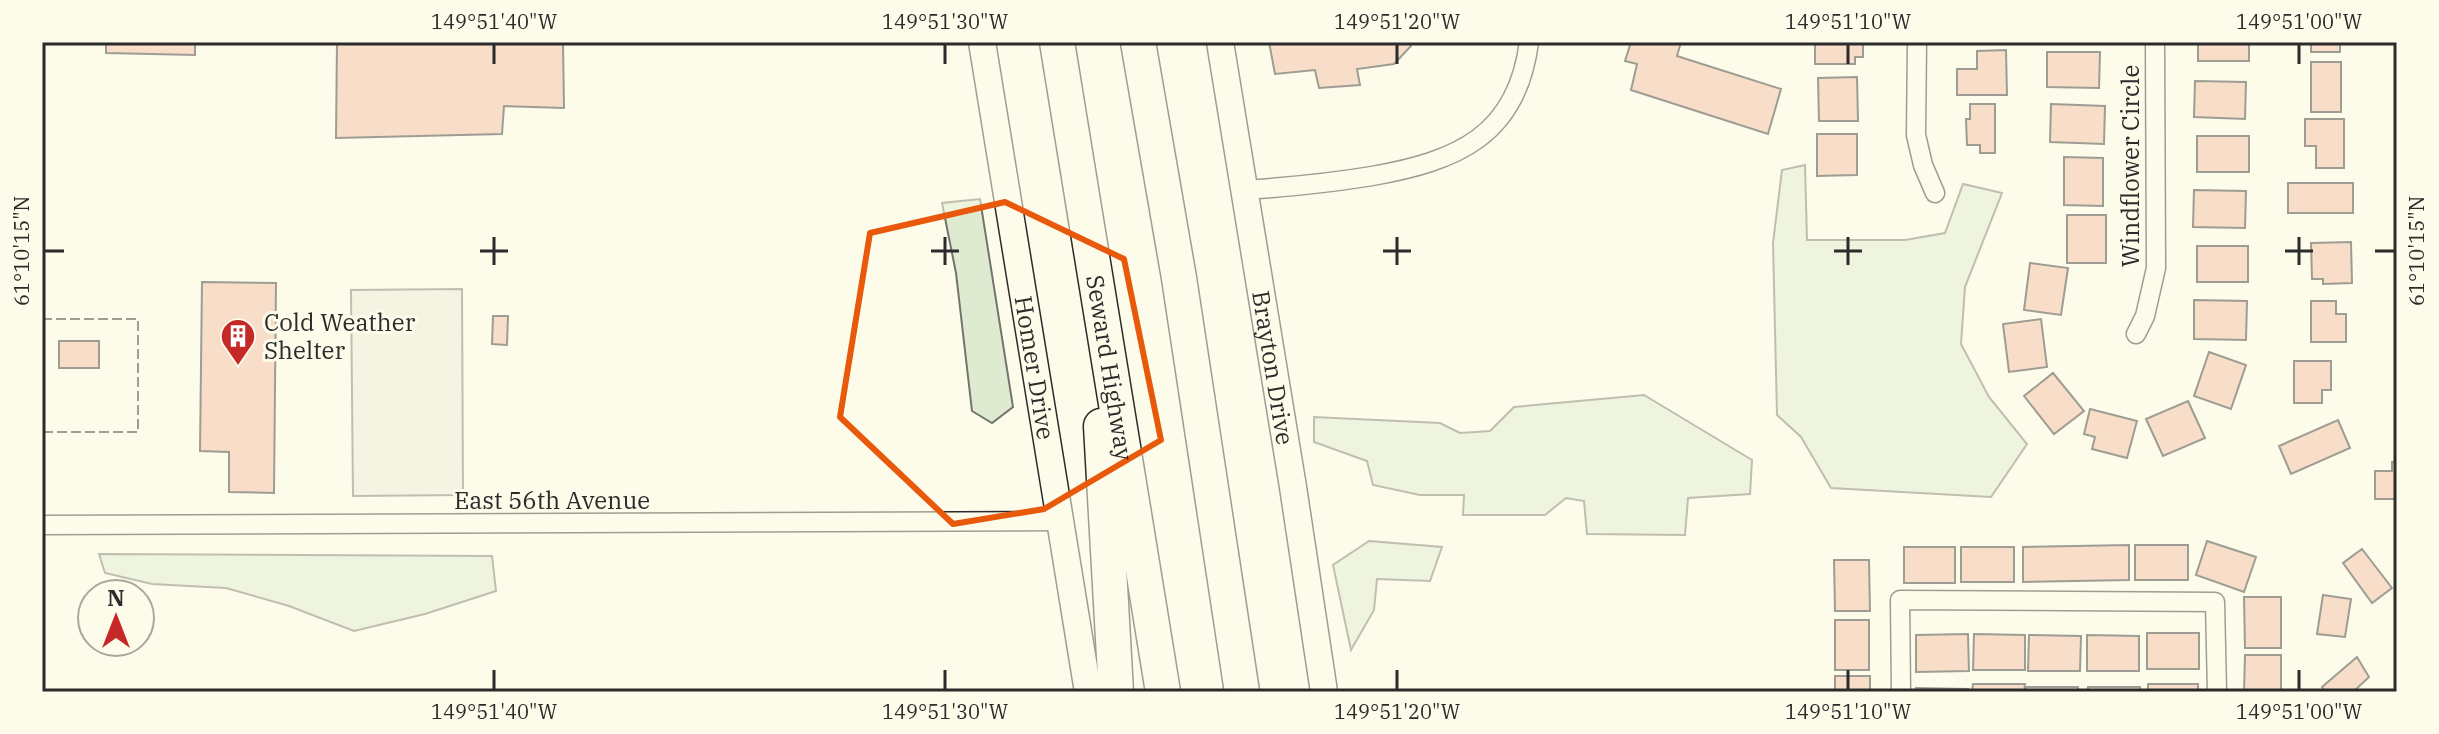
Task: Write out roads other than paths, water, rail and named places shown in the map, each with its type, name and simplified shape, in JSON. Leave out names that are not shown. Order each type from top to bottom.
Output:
[{"type":"highway","name":"Seward Highway","points":[[1057,42],[1163,692]]},
{"type":"highway","points":[[1138,42],[1179,278],[1242,691]]},
{"type":"highway","points":[[1092,258],[1116,692]]},
{"type":"main road","name":"Homer Drive","points":[[982,42],[1088,692]]},
{"type":"main road","name":"Brayton Drive","points":[[1220,42],[1324,692]]},
{"type":"street","points":[[1245,190],[1332,183],[1403,171],[1444,159],[1470,145],[1495,124],[1513,99],[1526,69],[1529,42]]},
{"type":"street","points":[[1917,42],[1916,135],[1923,165],[1935,193]]},
{"type":"street","name":"Windflower Circle","points":[[2136,334],[2145,316],[2156,268],[2155,42]]},
{"type":"street","name":"East 56th Avenue","points":[[42,525],[1061,521]]},
{"type":"street","points":[[1901,692],[1900,600],[2215,602],[2217,692]]},
{"type":"place","name":"Cold Weather Shelter","points":[[238,367]]}]
